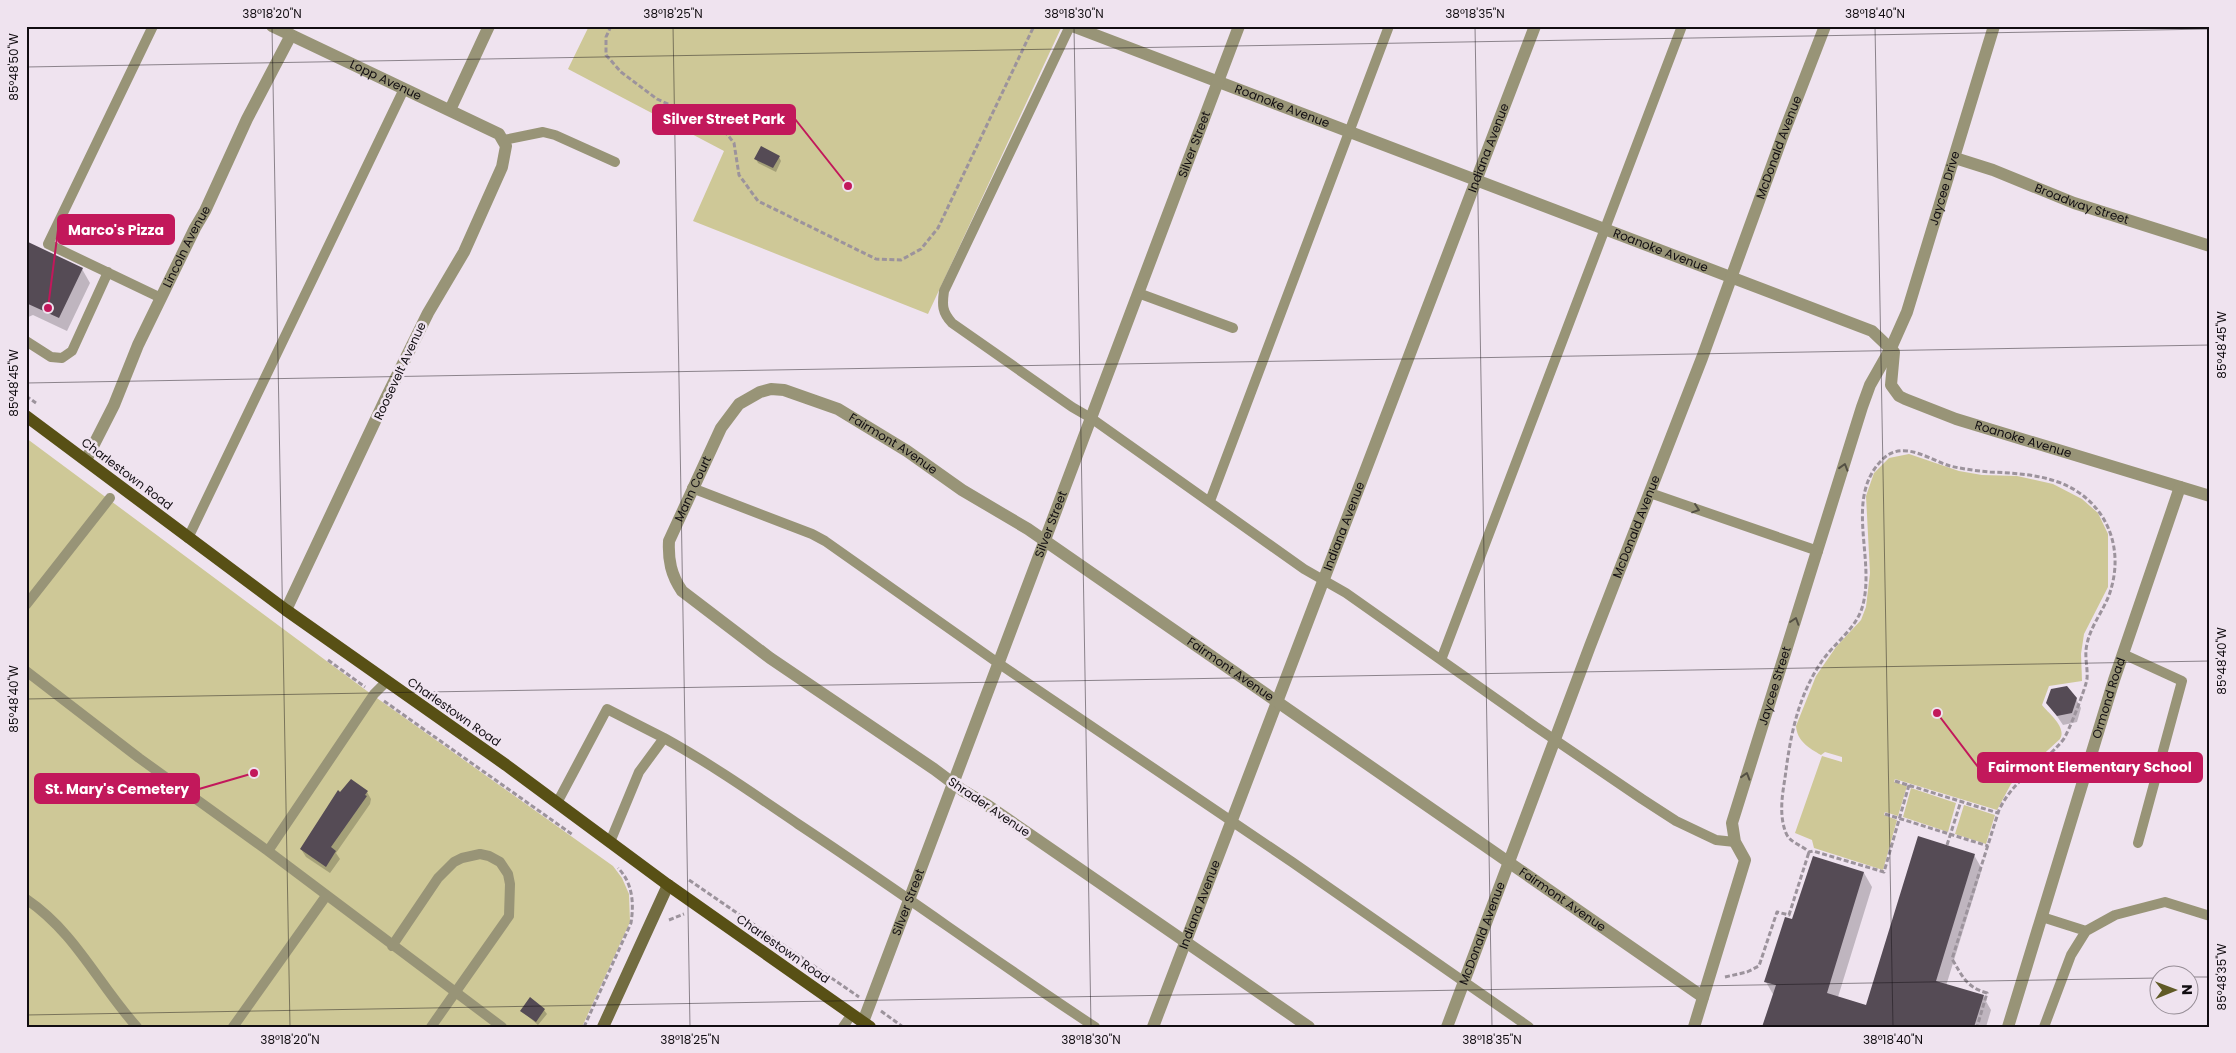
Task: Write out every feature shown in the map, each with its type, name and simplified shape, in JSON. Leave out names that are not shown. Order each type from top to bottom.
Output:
[{"type":"main road","name":"Charlestown Road","points":[[26,416],[286,610],[506,765],[668,886],[866,1024]]},
{"type":"main road","points":[[603,1027],[668,886]]},
{"type":"street","name":"Lopp Avenue","points":[[272,26],[292,31],[502,137]]},
{"type":"street","points":[[450,110],[489,26]]},
{"type":"street","name":"Roanoke Avenue","points":[[1071,26],[1872,331],[1894,352],[1891,385],[1899,396],[1905,399],[1956,419],[2210,496]]},
{"type":"street","name":"Silver Street","points":[[866,1024],[869,1004],[1239,26]]},
{"type":"street","name":"Indiana Avenue","points":[[1153,1027],[1535,26]]},
{"type":"street","name":"McDonald Avenue","points":[[1447,1027],[1825,26]]},
{"type":"street","name":"Jaycee Drive","points":[[1891,348],[1907,312],[1994,26]]},
{"type":"street","name":"Lincoln Avenue","points":[[86,460],[114,405],[138,345],[205,211],[247,119],[292,31]]},
{"type":"street","name":"Roosevelt Avenue","points":[[286,610],[428,313],[464,252],[502,167],[506,146],[502,137]]},
{"type":"street","name":"Broadway Street","points":[[1955,158],[1993,170],[2074,203],[2210,246]]},
{"type":"street","name":"Jaycee Street","points":[[1694,1027],[1745,860],[1735,842],[1732,823],[1867,392],[1891,348]]},
{"type":"street","name":"Fairmont Avenue","points":[[739,404],[760,392],[771,389],[784,390],[823,402],[878,432],[962,490],[1045,542],[1703,997]]},
{"type":"street","name":"Mann Court","points":[[675,580],[668,555],[669,541],[721,428],[739,404]]},
{"type":"street","name":"Ormond Road","points":[[2008,1027],[2123,654],[2180,487]]},
{"type":"street","name":"Shrader Avenue","points":[[675,580],[693,600],[726,626],[1309,1027]]},
{"type":"lane","points":[[153,26],[48,244],[161,298]]},
{"type":"lane","points":[[1071,26],[944,290],[942,305],[944,315],[952,323],[1072,407],[1091,418],[1304,569],[1346,592],[1556,741],[1676,821],[1716,840],[1735,842]]},
{"type":"lane","points":[[1210,502],[1389,26]]},
{"type":"lane","points":[[1441,660],[1682,26]]},
{"type":"lane","points":[[188,538],[404,89]]},
{"type":"lane","points":[[502,137],[543,132],[555,134],[615,162]]},
{"type":"lane","points":[[26,341],[51,357],[62,358],[72,350],[108,272]]},
{"type":"lane","points":[[1138,293],[1233,328]]},
{"type":"lane","points":[[692,488],[812,534],[998,663],[1465,980],[1529,1027]]},
{"type":"lane","points":[[1650,493],[1818,551]]},
{"type":"lane","points":[[26,605],[110,498]]},
{"type":"lane","points":[[2123,654],[2182,681],[2138,842]]},
{"type":"lane","points":[[26,671],[139,758],[268,851],[454,993],[502,1027]]},
{"type":"lane","points":[[268,851],[374,694],[386,682]]},
{"type":"lane","points":[[557,803],[607,709],[705,761],[909,898],[1022,979],[1095,1027]]},
{"type":"lane","points":[[610,842],[638,772],[664,738]]},
{"type":"lane","points":[[392,946],[438,878],[454,862],[480,854],[500,862],[508,874],[510,884],[511,905],[509,916],[430,1027]]},
{"type":"lane","points":[[233,1027],[326,896]]},
{"type":"lane","points":[[26,899],[47,914],[64,931],[138,1027]]},
{"type":"lane","points":[[2044,1027],[2071,955],[2086,931],[2115,915],[2165,902],[2210,916]]},
{"type":"lane","points":[[2042,917],[2086,931]]},
{"type":"lane","points":[[843,1027],[852,1014]]},
{"type":"path","points":[[611,26],[606,38],[606,55],[621,72],[657,99],[723,129],[734,144],[739,175],[758,201],[876,258],[901,260],[922,249],[938,228],[1034,26]]},
{"type":"path","points":[[1909,785],[1884,872],[1813,851],[1809,852],[1788,837],[1782,815],[1782,800],[1791,732],[1808,685],[1829,650],[1854,624],[1862,609],[1866,581],[1864,493],[1871,472],[1887,456],[1901,451],[1913,451],[1961,468],[2026,474],[2058,482],[2086,496],[2105,520],[2114,542],[2115,566],[2111,590],[2089,636],[2085,651],[2087,681],[2064,739],[2010,789],[1998,813],[1952,959],[1967,984],[1974,989],[1987,993],[1977,1027]]},
{"type":"path","points":[[1895,781],[1998,813]]},
{"type":"path","points":[[1947,845],[1961,802]]},
{"type":"path","points":[[1885,814],[1988,846]]},
{"type":"path","points":[[1720,980],[1747,972],[1759,966],[1777,912],[1789,915],[1809,852]]},
{"type":"path","points":[[708,892],[903,1027]]},
{"type":"shaded area","points":[[589,26],[1062,26],[928,314],[693,221],[724,151],[568,69]]},
{"type":"shaded area","points":[[26,438],[367,691],[613,866],[622,878],[629,894],[630,922],[582,1027],[26,1027]]},
{"type":"shaded area","points":[[1909,454],[1959,471],[1982,475],[2017,476],[2053,484],[2082,499],[2098,513],[2108,534],[2108,587],[2084,634],[2081,654],[2082,681],[2049,686],[2042,705],[2059,725],[2062,734],[2060,739],[2011,784],[1997,810],[1895,779],[1894,782],[1907,786],[1898,816],[1885,812],[1884,815],[1897,820],[1883,870],[1814,848],[1812,840],[1795,833],[1822,756],[1842,762],[1842,757],[1825,752],[1821,755],[1808,747],[1801,740],[1796,726],[1816,676],[1836,647],[1861,620],[1866,607],[1870,573],[1866,496],[1874,473],[1889,458]]},
{"type":"shaded area","points":[[1911,788],[1956,803],[1948,832],[1903,817]]},
{"type":"shaded area","points":[[1964,805],[1995,815],[1986,844],[1955,834]]},
{"type":"building","points":[[761,146],[780,156],[773,168],[754,159]]},
{"type":"building","points":[[26,241],[83,268],[59,318],[26,303]]},
{"type":"building","points":[[2067,686],[2077,698],[2072,713],[2057,716],[2046,703],[2051,689]]},
{"type":"building","points":[[351,779],[368,791],[365,795],[367,796],[331,847],[336,851],[326,867],[300,849],[338,790],[340,792]]},
{"type":"building","points":[[1918,836],[1975,854],[1936,981],[1984,995],[1974,1027],[1762,1027],[1776,985],[1764,982],[1785,917],[1792,919],[1813,856],[1864,872],[1827,993],[1866,1005]]},
{"type":"building","points":[[530,997],[545,1009],[536,1022],[520,1011]]},
{"type":"place","name":"Silver Street Park","points":[[848,186]]},
{"type":"place","name":"Marco's Pizza","points":[[48,308]]},
{"type":"place","name":"Fairmont Elementary School","points":[[1937,713]]},
{"type":"place","name":"St. Mary's Cemetery","points":[[254,773]]}]
